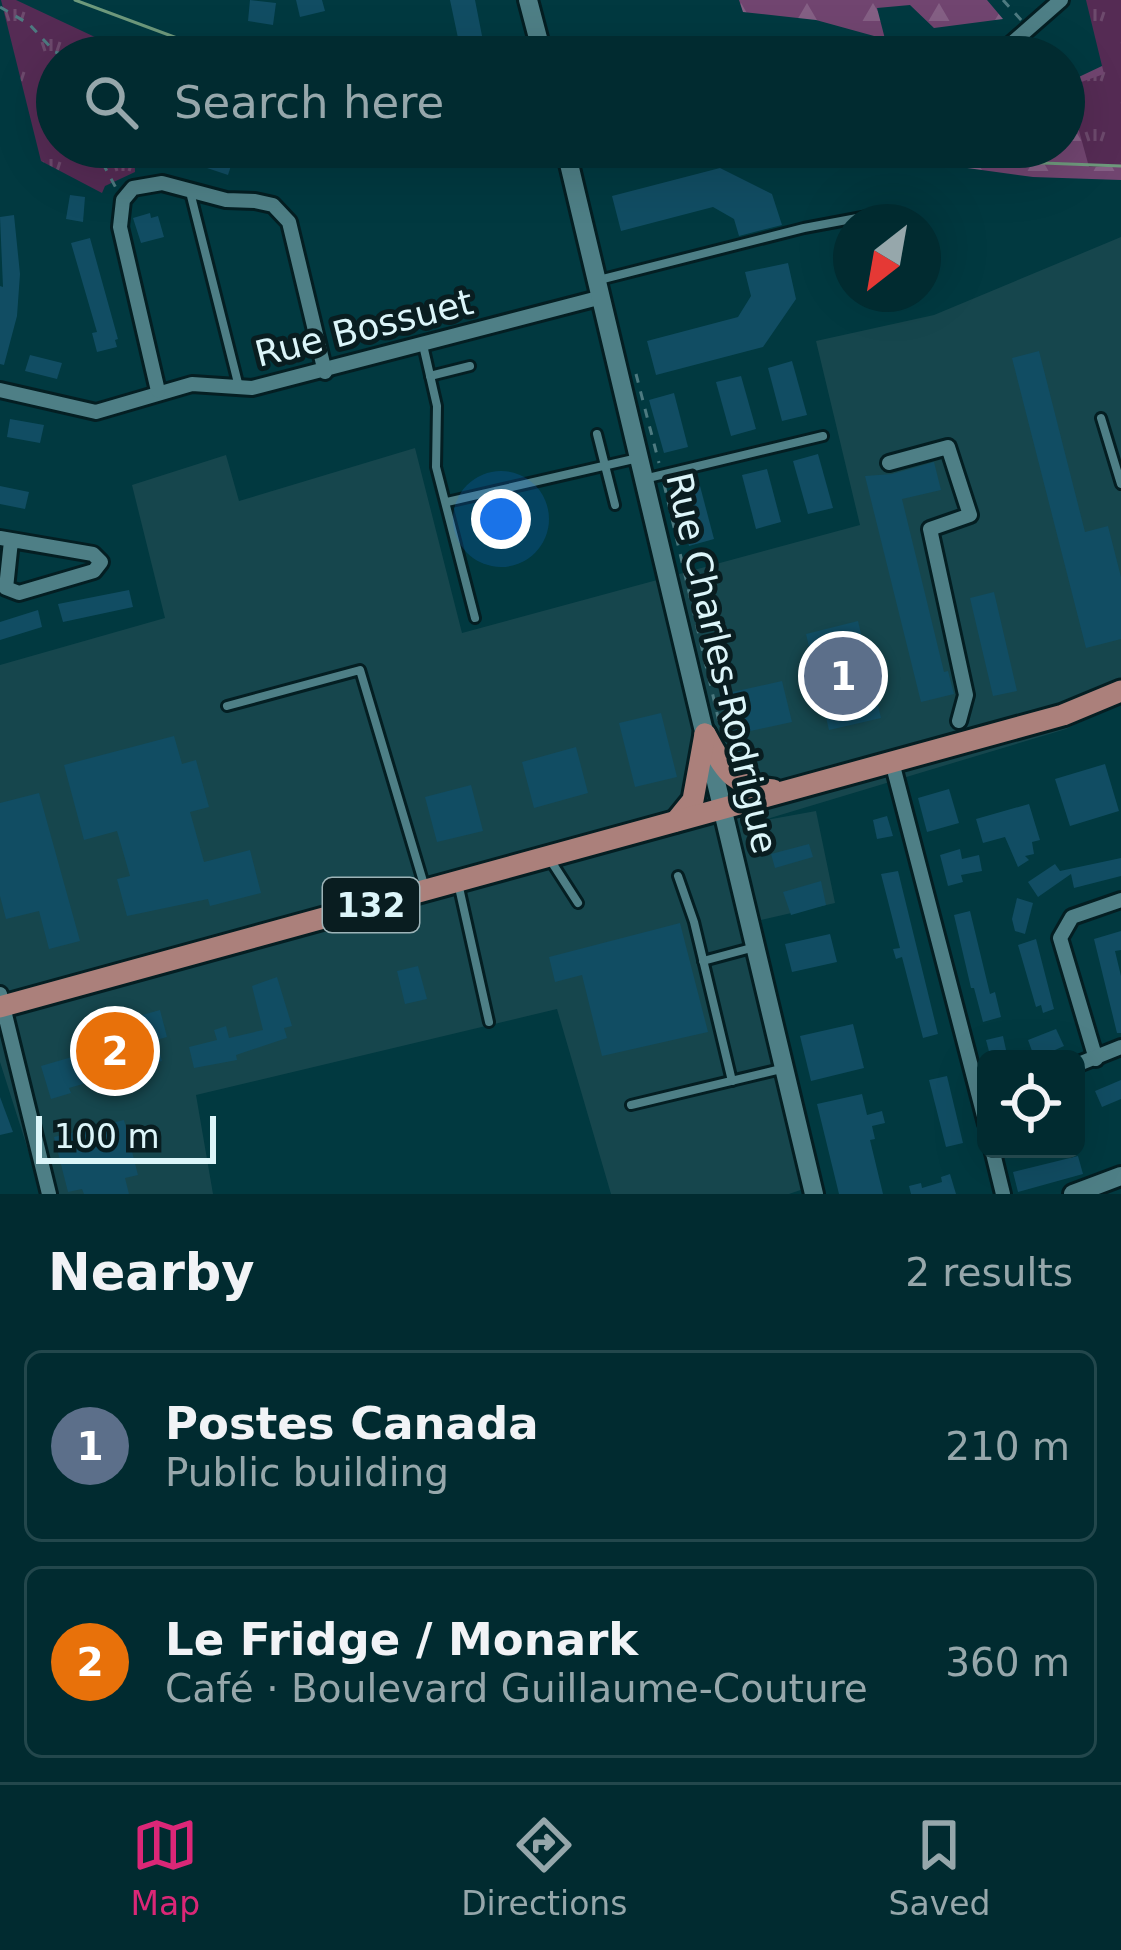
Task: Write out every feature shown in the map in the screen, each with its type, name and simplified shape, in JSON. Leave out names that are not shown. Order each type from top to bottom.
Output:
[{"type":"main road","name":"132","points":[[1,1002],[1063,715],[1121,691]]},
{"type":"main road","points":[[705,734],[728,775],[746,786],[785,791]]},
{"type":"main road","points":[[676,821],[693,800],[705,734]]},
{"type":"street","points":[[528,0],[537,36]]},
{"type":"street","points":[[1018,36],[1061,0]]},
{"type":"street","name":"Rue Charles-Rodrigue","points":[[570,168],[814,1194]]},
{"type":"street","points":[[158,391],[120,226],[122,200],[133,188],[162,183],[273,206],[290,222],[325,372]]},
{"type":"street","name":"Rue Bossuet","points":[[0,390],[96,412],[192,384],[240,388],[325,372],[423,345],[600,288]]},
{"type":"street","points":[[889,463],[948,447],[970,515],[930,529],[966,695],[959,721]]},
{"type":"street","points":[[6,540],[93,554],[101,562],[94,571],[19,593],[6,588],[6,540]]},
{"type":"street","points":[[892,762],[977,1073]]},
{"type":"street","points":[[1096,1059],[1060,938],[1072,917],[1121,900]]},
{"type":"street","points":[[1,1002],[49,1194]]},
{"type":"street","points":[[1085,1062],[1121,1047]]},
{"type":"street","points":[[994,1158],[1003,1194]]},
{"type":"street","points":[[1074,1194],[1121,1176]]},
{"type":"lane","points":[[190,190],[240,388]]},
{"type":"lane","points":[[600,288],[833,223]]},
{"type":"lane","points":[[423,345],[437,406],[436,467],[475,618]]},
{"type":"lane","points":[[430,376],[470,366]]},
{"type":"lane","points":[[1101,418],[1121,484]]},
{"type":"lane","points":[[597,434],[615,505]]},
{"type":"lane","points":[[644,478],[823,436]]},
{"type":"lane","points":[[447,502],[639,458]]},
{"type":"lane","points":[[226,706],[360,670],[426,890]]},
{"type":"lane","points":[[548,856],[578,903]]},
{"type":"lane","points":[[678,876],[731,1081]]},
{"type":"lane","points":[[457,882],[489,1022]]},
{"type":"lane","points":[[703,961],[756,947]]},
{"type":"lane","points":[[631,1105],[786,1068]]},
{"type":"path","points":[[1003,0],[1028,27]]},
{"type":"path","points":[[0,8],[40,36]]},
{"type":"path","points":[[105,168],[122,200]]},
{"type":"shaded area","points":[[1121,237],[1121,701],[1066,729],[760,821],[816,811],[835,903],[761,920],[818,1184],[789,1194],[611,1194],[557,1009],[196,1095],[213,1194],[42,1194],[0,1062],[0,665],[165,618],[132,485],[226,455],[239,501],[415,448],[462,633],[860,525],[816,341],[934,315]]},
{"type":"green space","points":[[1,0],[16,0],[93,36],[36,36],[36,141]]},
{"type":"green space","points":[[739,0],[987,0],[1003,19],[934,28],[910,5],[877,8],[884,36],[874,36],[816,20],[743,12]]},
{"type":"green space","points":[[1086,0],[1121,0],[1121,166],[1089,167],[1085,81],[1104,74]]},
{"type":"green space","points":[[1121,57],[1121,180],[1033,177],[968,168],[1085,168],[1085,74]]},
{"type":"green space","points":[[54,168],[135,168],[105,186],[102,193]]},
{"type":"building","points":[[250,0],[276,3],[273,25],[248,21]]},
{"type":"building","points":[[296,0],[322,0],[325,11],[300,17]]},
{"type":"building","points":[[450,0],[475,0],[482,36],[458,36]]},
{"type":"building","points":[[720,168],[772,194],[782,225],[739,236],[734,219],[713,207],[621,231],[612,196]]},
{"type":"building","points":[[70,195],[85,197],[83,222],[66,219]]},
{"type":"building","points":[[150,213],[151,218],[158,216],[164,237],[141,243],[133,218]]},
{"type":"building","points":[[14,215],[20,274],[17,316],[4,365],[0,364],[0,217]]},
{"type":"building","points":[[90,238],[118,339],[117,347],[97,352],[92,333],[97,332],[71,243]]},
{"type":"building","points":[[788,263],[796,299],[763,347],[656,375],[647,341],[738,317],[751,296],[745,272]]},
{"type":"building","points":[[1039,351],[1085,532],[1108,526],[1121,577],[1121,639],[1086,648],[1012,358]]},
{"type":"building","points":[[30,355],[62,363],[57,379],[25,371]]},
{"type":"building","points":[[792,361],[807,415],[782,421],[768,368]]},
{"type":"building","points":[[741,376],[756,429],[731,436],[716,382]]},
{"type":"building","points":[[674,393],[688,447],[664,453],[649,400]]},
{"type":"building","points":[[10,419],[44,425],[40,443],[7,437]]},
{"type":"building","points":[[818,454],[833,508],[808,514],[793,461]]},
{"type":"building","points":[[934,462],[941,490],[902,499],[944,672],[948,671],[954,694],[921,702],[865,476]]},
{"type":"building","points":[[767,469],[781,522],[756,529],[742,475]]},
{"type":"building","points":[[0,486],[29,492],[25,509],[0,504]]},
{"type":"building","points":[[700,486],[714,539],[689,546],[675,492]]},
{"type":"building","points":[[129,590],[133,607],[63,622],[58,604]]},
{"type":"building","points":[[994,592],[1017,691],[993,696],[970,598]]},
{"type":"building","points":[[38,610],[42,627],[0,640],[0,622]]},
{"type":"building","points":[[858,621],[881,718],[829,730],[806,634]]},
{"type":"building","points":[[782,681],[792,722],[737,734],[728,693]]},
{"type":"building","points":[[661,713],[677,777],[635,787],[619,723]]},
{"type":"building","points":[[174,736],[182,764],[196,760],[209,807],[190,812],[204,862],[250,850],[261,893],[210,906],[208,899],[127,916],[117,879],[130,876],[117,831],[84,840],[64,765]]},
{"type":"building","points":[[576,747],[588,793],[534,808],[522,762]]},
{"type":"building","points":[[1105,764],[1119,811],[1070,826],[1055,779]]},
{"type":"building","points":[[471,785],[483,831],[437,842],[425,797]]},
{"type":"building","points":[[949,789],[959,823],[927,832],[918,798]]},
{"type":"building","points":[[39,793],[80,941],[49,949],[39,911],[6,919],[0,896],[0,803]]},
{"type":"building","points":[[1029,804],[1040,840],[1032,842],[1034,854],[1025,856],[1029,860],[1018,867],[1005,837],[983,843],[976,819]]},
{"type":"building","points":[[887,816],[893,836],[877,839],[873,820]]},
{"type":"building","points":[[809,844],[813,857],[775,868],[771,854]]},
{"type":"building","points":[[960,849],[962,859],[979,855],[982,871],[961,875],[963,882],[948,886],[940,855]]},
{"type":"building","points":[[1121,858],[1121,876],[1074,888],[1071,874],[1038,897],[1028,882],[1055,864],[1060,871]]},
{"type":"building","points":[[898,871],[938,1034],[923,1038],[902,957],[896,959],[893,949],[900,948],[881,874]]},
{"type":"building","points":[[821,881],[826,905],[791,915],[783,892]]},
{"type":"building","points":[[1017,898],[1033,903],[1025,934],[1015,931],[1012,919]]},
{"type":"building","points":[[970,911],[990,994],[995,992],[1001,1017],[983,1022],[954,915]]},
{"type":"building","points":[[680,923],[708,1032],[602,1056],[582,975],[555,982],[549,957]]},
{"type":"building","points":[[1121,931],[1121,950],[1115,951],[1121,976],[1121,1033],[1117,1033],[1094,939]]},
{"type":"building","points":[[830,934],[837,962],[792,972],[785,944]]},
{"type":"building","points":[[1036,939],[1054,1009],[1043,1013],[1041,1005],[1036,1007],[1018,945]]},
{"type":"building","points":[[418,966],[427,999],[405,1004],[397,971]]},
{"type":"building","points":[[277,977],[292,1026],[284,1028],[287,1038],[236,1055],[237,1060],[194,1068],[189,1047],[217,1040],[214,1030],[226,1026],[229,1038],[263,1030],[252,986]]},
{"type":"building","points":[[160,1010],[167,1037],[156,1040],[162,1061],[69,1088],[71,1093],[51,1099],[41,1066],[120,1043],[114,1023]]},
{"type":"building","points":[[853,1024],[864,1068],[811,1081],[800,1036]]},
{"type":"building","points":[[1056,1029],[1064,1046],[1032,1050],[1028,1040]]},
{"type":"building","points":[[1003,1036],[1006,1050],[989,1050],[986,1040]]},
{"type":"building","points":[[947,1076],[963,1143],[946,1147],[929,1080]]},
{"type":"building","points":[[1121,1080],[1121,1099],[1102,1107],[1095,1091]]},
{"type":"building","points":[[862,1094],[867,1115],[882,1111],[885,1123],[872,1126],[875,1139],[870,1140],[883,1194],[839,1194],[817,1104]]},
{"type":"building","points":[[0,1097],[13,1132],[0,1135]]},
{"type":"building","points":[[124,1120],[138,1175],[125,1178],[129,1194],[68,1192],[54,1137]]},
{"type":"building","points":[[1079,1158],[1083,1174],[1018,1192],[1013,1172]]},
{"type":"building","points":[[950,1174],[956,1194],[911,1194],[909,1186],[921,1183],[922,1188]]},
{"type":"waterway","points":[[75,0],[172,36]]},
{"type":"waterway","points":[[1085,165],[1121,166]]},
{"type":"place","name":"Postes Canada","points":[[843,676]]},
{"type":"place","name":"Le Fridge / Monark","points":[[115,1051]]}]
